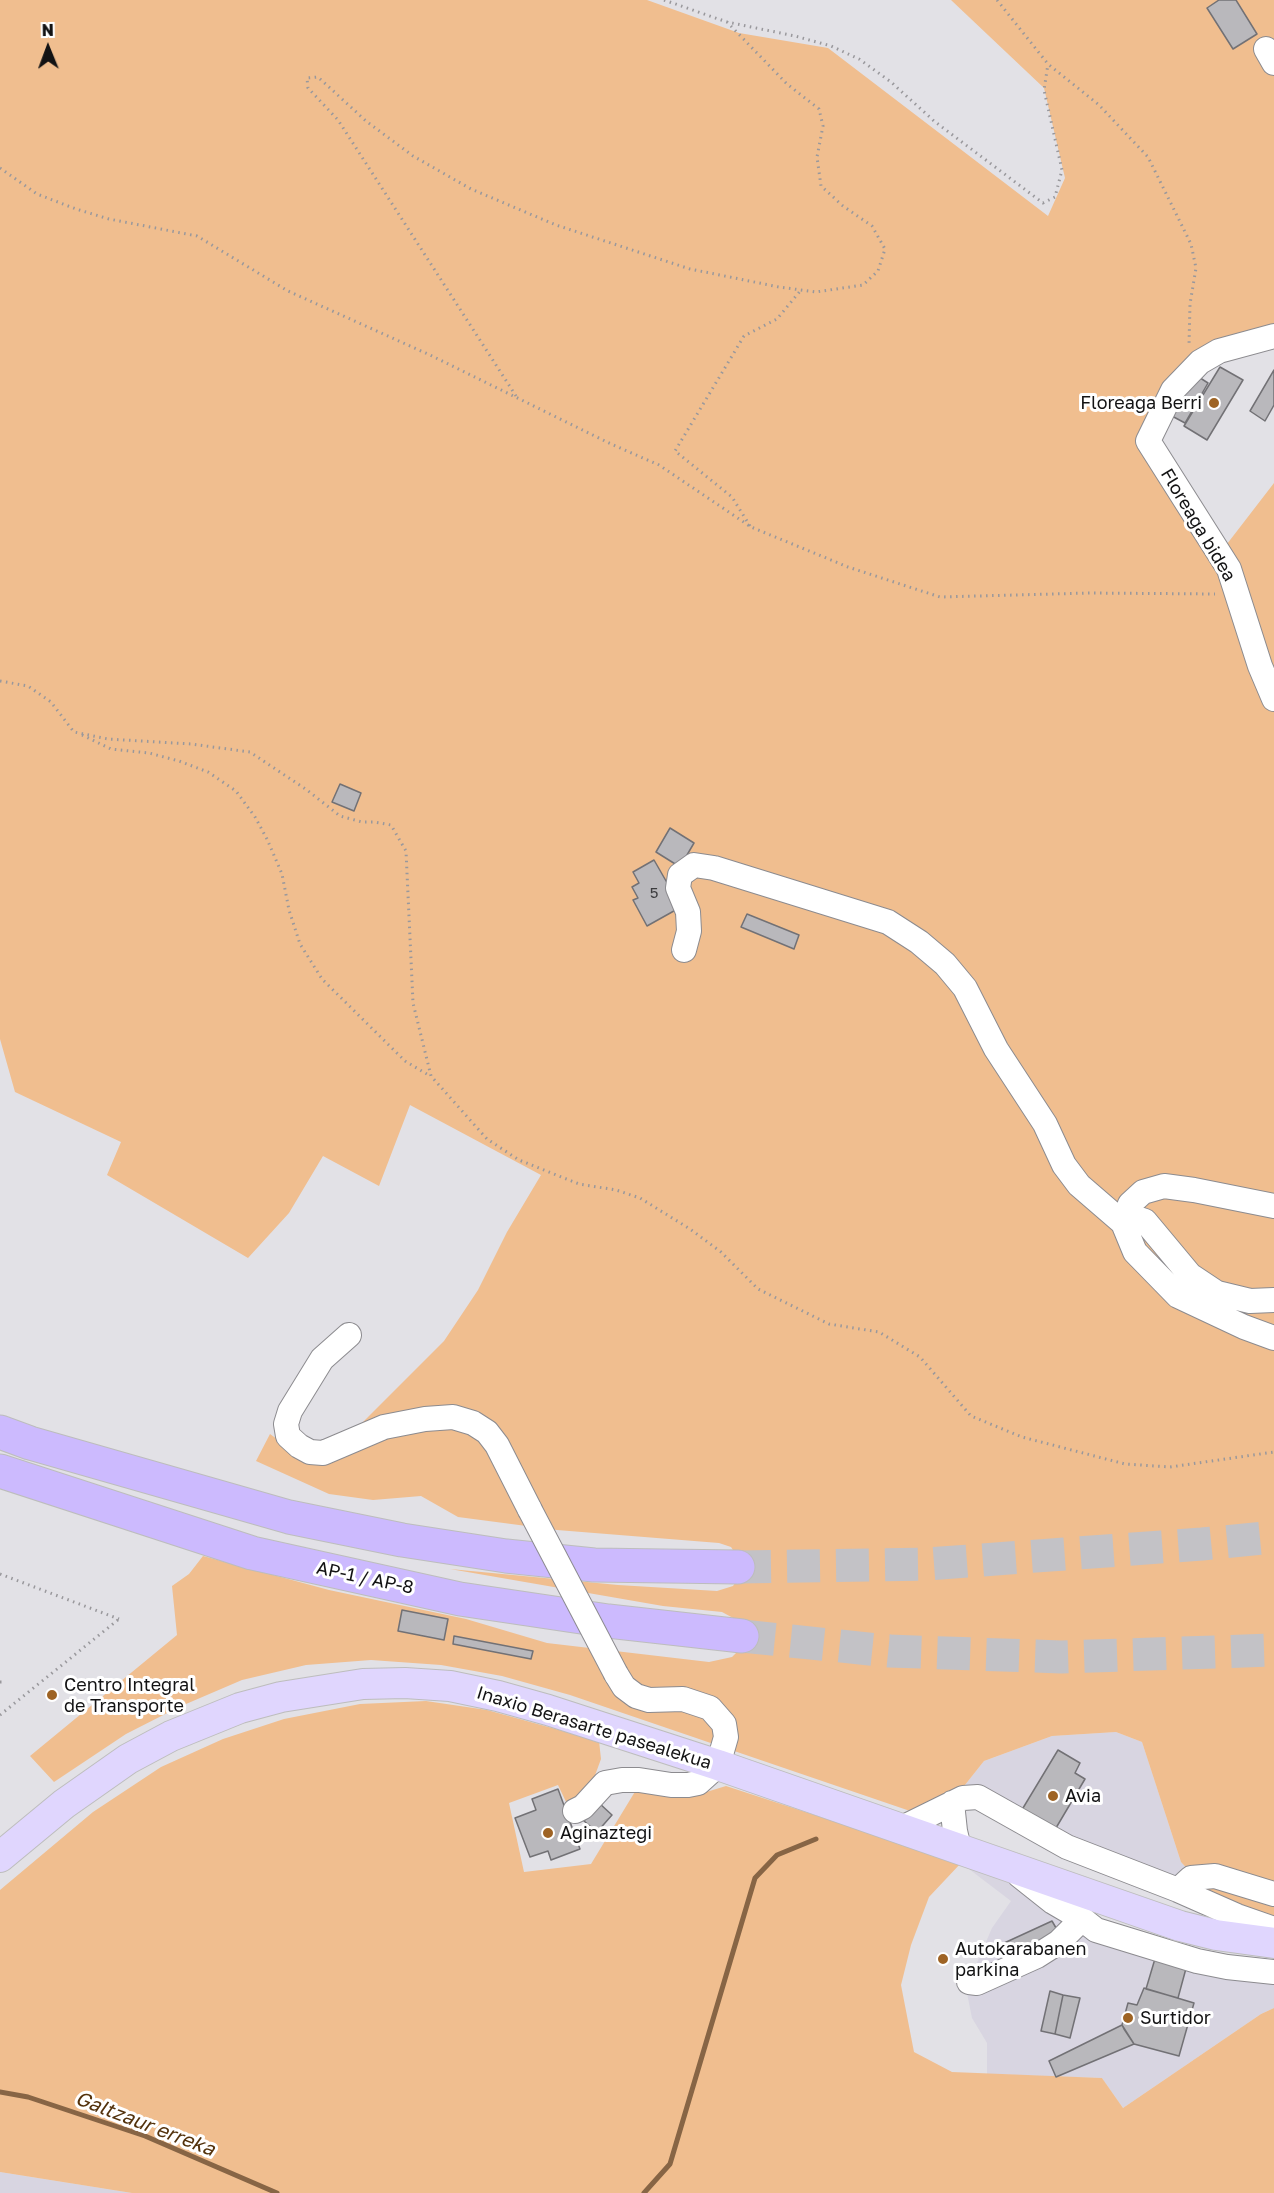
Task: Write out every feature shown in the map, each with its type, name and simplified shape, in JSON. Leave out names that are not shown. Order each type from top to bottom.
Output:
[{"type":"highway","points":[[0,1432],[30,1443],[290,1517],[402,1540],[506,1556],[594,1565],[738,1568]]},
{"type":"highway","name":"AP-1 / AP-8","points":[[0,1471],[252,1553],[460,1599],[608,1621],[741,1636]]},
{"type":"highway","points":[[0,1491],[75,1514],[146,1519]]},
{"type":"main road","name":"Inaxio Berasarte pasealekua","points":[[0,1857],[64,1804],[128,1759],[171,1736],[250,1706],[281,1697],[344,1686],[405,1683],[450,1686],[498,1696],[718,1764],[1180,1926],[1216,1935],[1274,1943]]},
{"type":"street","name":"Floreaga bidea","points":[[1274,336],[1219,351],[1200,362],[1173,390],[1148,441],[1229,569],[1260,666],[1274,699]]},
{"type":"street","points":[[684,950],[689,931],[688,912],[678,888],[680,875],[694,865],[714,868],[888,922],[919,942],[965,988],[996,1048],[1045,1124],[1064,1165],[1079,1185],[1123,1223],[1135,1252],[1178,1296],[1244,1327],[1274,1338]]},
{"type":"street","points":[[1123,1223],[1130,1204],[1143,1192],[1164,1186],[1274,1206]]},
{"type":"street","points":[[1123,1223],[1136,1218],[1145,1221],[1190,1275],[1217,1293],[1250,1301],[1274,1300]]},
{"type":"street","points":[[349,1335],[322,1359],[290,1411],[286,1424],[288,1436],[310,1452],[323,1453],[384,1427],[424,1419],[453,1418],[473,1424],[487,1432],[497,1445],[624,1687],[636,1696],[649,1700],[683,1699],[697,1702],[710,1708],[724,1724],[726,1737],[718,1764],[699,1783],[671,1785],[639,1780],[605,1783],[583,1807],[575,1811]]},
{"type":"street","points":[[902,1828],[963,1798],[978,1797],[1067,1847],[1274,1929]]},
{"type":"street","points":[[952,1803],[959,1848]]},
{"type":"street","points":[[1003,1863],[1053,1902],[1096,1930],[1197,1961],[1274,1972]]},
{"type":"street","points":[[1178,1890],[1191,1878],[1215,1876],[1274,1894]]},
{"type":"street","points":[[969,1982],[977,1983],[1037,1956],[1059,1942],[1082,1919]]},
{"type":"path","points":[[664,0],[727,22],[831,46],[859,59],[891,82],[934,121],[1043,203],[1055,197],[1062,170],[1044,90],[1048,64]]},
{"type":"path","points":[[997,0],[1048,64],[1099,105],[1148,157],[1191,244],[1196,268],[1190,304],[1189,344],[1185,356]]},
{"type":"path","points":[[518,398],[338,120],[308,88],[307,78],[318,77],[366,121],[413,156],[471,189],[556,225],[690,269],[816,292],[863,285],[878,271],[885,249],[872,226],[843,206],[821,186],[817,157],[823,126],[819,109],[787,84],[727,22]]},
{"type":"path","points":[[0,168],[37,194],[76,209],[109,219],[196,236],[288,291],[430,355],[611,444],[659,465],[750,527],[848,567],[940,597],[1090,593],[1216,594],[1240,601]]},
{"type":"path","points":[[750,527],[732,497],[675,451],[744,336],[777,319],[801,290]]},
{"type":"path","points":[[0,681],[28,686],[51,702],[75,732],[111,748],[149,753],[179,761],[208,772],[236,791],[255,817],[267,839],[282,874],[289,910],[300,944],[322,980],[405,1061],[431,1076],[487,1139],[519,1160],[579,1184],[616,1190],[640,1198],[690,1229],[721,1252],[758,1289],[828,1324],[879,1332],[920,1357],[971,1416],[1023,1437],[1125,1464],[1170,1467],[1274,1452]]},
{"type":"path","points":[[75,732],[108,739],[191,744],[250,752],[307,790],[340,816],[362,822],[391,825],[406,851],[413,1003],[431,1076]]},
{"type":"path","points":[[0,1574],[119,1619],[0,1715]]},
{"type":"shaded area","points":[[0,0],[647,0],[739,33],[828,48],[1048,216],[1065,178],[1044,88],[951,0],[1274,0],[1274,331],[1198,360],[1155,440],[1227,544],[1274,483],[1274,1917],[1210,1893],[1181,1862],[1142,1742],[1116,1732],[1052,1736],[984,1761],[957,1795],[913,1812],[570,1695],[502,1676],[441,1665],[371,1660],[306,1665],[242,1680],[179,1707],[126,1734],[54,1782],[30,1756],[177,1635],[172,1586],[189,1574],[203,1556],[329,1590],[466,1619],[547,1643],[709,1662],[732,1657],[741,1648],[735,1619],[722,1612],[663,1606],[450,1569],[618,1585],[717,1591],[733,1586],[739,1577],[740,1561],[731,1547],[719,1543],[557,1530],[458,1517],[421,1496],[373,1500],[329,1494],[256,1461],[270,1434],[303,1458],[356,1429],[444,1341],[478,1290],[507,1232],[541,1175],[410,1105],[379,1186],[323,1156],[289,1213],[248,1258],[107,1175],[121,1142],[15,1092],[0,1039]]},
{"type":"shaded area","points":[[426,1701],[487,1710],[599,1741],[601,1759],[590,1789],[568,1806],[558,1785],[509,1803],[524,1872],[591,1864],[636,1790],[690,1797],[726,1786],[961,1863],[929,1897],[911,1945],[901,1985],[914,2052],[952,2072],[1102,2078],[1123,2108],[1261,2014],[1274,2008],[1274,2193],[132,2193],[0,2172],[0,1890],[93,1812],[161,1767],[223,1739],[284,1719],[360,1704]]},
{"type":"shaded area","points":[[1116,1732],[1142,1742],[1181,1862],[1210,1893],[957,1795],[984,1761],[1052,1736]]},
{"type":"shaded area","points":[[961,1863],[1071,1902],[1104,1922],[1191,1950],[1274,1963],[1274,2008],[1261,2014],[1123,2108],[1102,2078],[987,2074],[987,2043],[972,2018],[966,1988],[992,1928],[1011,1901]]},
{"type":"shaded area","points":[[0,2172],[132,2193],[0,2193]]},
{"type":"building","points":[[1219,0],[1236,0],[1257,34],[1233,49],[1207,8]]},
{"type":"building","name":"Floreaga Berri","points":[[1220,367],[1243,380],[1207,440],[1184,426]]},
{"type":"building","points":[[1274,370],[1274,405],[1265,421],[1250,411]]},
{"type":"building","points":[[1194,374],[1208,383],[1185,423],[1170,415]]},
{"type":"building","points":[[340,784],[361,793],[354,811],[332,802]]},
{"type":"building","points":[[670,828],[694,843],[680,867],[656,852]]},
{"type":"building","points":[[654,860],[681,907],[647,926],[633,900],[638,898],[632,887],[639,883],[633,872]]},
{"type":"building","points":[[747,914],[799,935],[794,949],[741,927]]},
{"type":"building","points":[[402,1610],[448,1619],[444,1640],[398,1631]]},
{"type":"building","points":[[454,1636],[533,1651],[531,1659],[453,1644]]},
{"type":"building","name":"Avia","points":[[1058,1750],[1080,1763],[1075,1773],[1085,1779],[1053,1833],[1020,1813]]},
{"type":"building","name":"Aginaztegi","points":[[558,1789],[580,1849],[551,1860],[548,1851],[530,1857],[515,1818],[536,1810],[532,1799]]},
{"type":"building","points":[[599,1803],[612,1815],[597,1832],[584,1821]]},
{"type":"building","points":[[1052,1921],[1059,1933],[1007,1957],[1002,1944]]},
{"type":"building","points":[[1157,1952],[1188,1961],[1178,1998],[1146,1989]]},
{"type":"building","points":[[1144,1988],[1194,2003],[1179,2056],[1134,2044],[1124,2029],[1122,2025],[1128,2003],[1137,2005]]},
{"type":"building","points":[[1050,1991],[1063,1995],[1055,2034],[1041,2031]]},
{"type":"building","points":[[1063,1995],[1080,1998],[1070,2038],[1055,2034]]},
{"type":"building","points":[[1122,2025],[1134,2044],[1056,2077],[1049,2061]]},
{"type":"waterway","points":[[644,2193],[670,2164],[755,1878],[777,1855],[816,1839]]},
{"type":"waterway","name":"Galtzaur erreka","points":[[0,2092],[28,2097],[145,2136],[277,2193]]},
{"type":"tunnel","points":[[738,1567],[927,1564],[1274,1537]]},
{"type":"tunnel","points":[[742,1636],[889,1651],[1061,1657],[1274,1650]]},
{"type":"place","name":"Floreaga Berri","points":[[1214,403]]},
{"type":"place","name":"Centro Integral de Transporte","points":[[52,1695]]},
{"type":"place","name":"Avia","points":[[1053,1796]]},
{"type":"place","name":"Aginaztegi","points":[[548,1833]]},
{"type":"place","name":"Autokarabanen parkina","points":[[943,1959]]},
{"type":"place","name":"Surtidor","points":[[1128,2018]]}]
